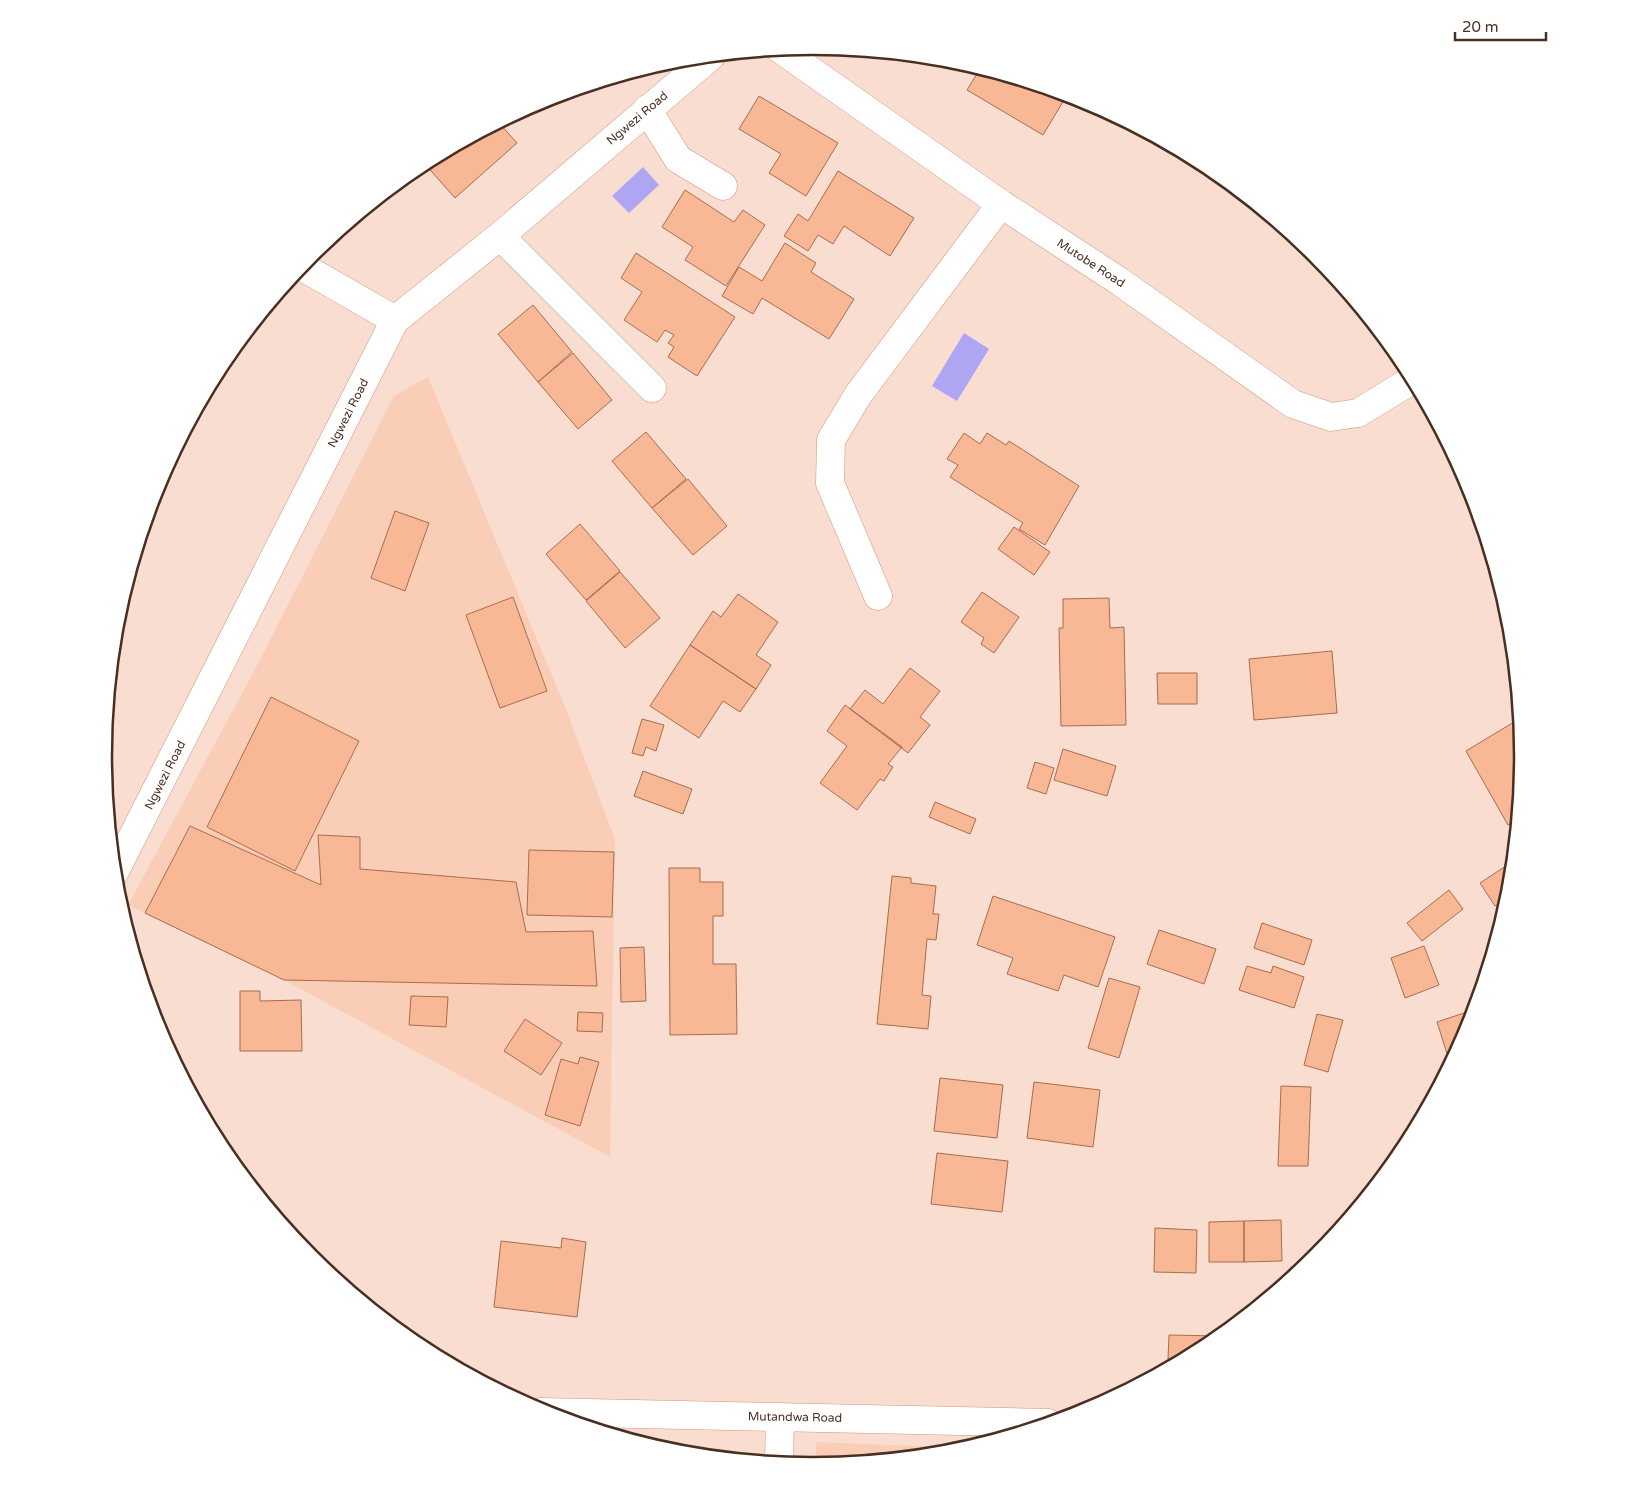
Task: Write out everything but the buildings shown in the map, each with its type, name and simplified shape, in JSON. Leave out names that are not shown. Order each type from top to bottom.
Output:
[{"type":"street","name":"Mutobe Road","points":[[789,56],[1001,204],[1119,281],[1293,404],[1331,417],[1358,413],[1406,384]]},
{"type":"street","name":"Ngwezi Road","points":[[120,862],[396,320],[500,236],[701,64]]},
{"type":"street","points":[[647,109],[678,159],[723,186]]},
{"type":"street","points":[[878,596],[830,483],[831,440],[858,395],[1001,204]]},
{"type":"street","points":[[500,236],[652,388]]},
{"type":"street","points":[[308,270],[396,320]]},
{"type":"street","name":"Mutandwa Road","points":[[567,1413],[1029,1423]]},
{"type":"street","points":[[779,1456],[780,1417]]},
{"type":"shaded area","points":[[643,167],[659,185],[629,213],[612,196]]},
{"type":"shaded area","points":[[964,333],[989,349],[957,401],[932,386]]},
{"type":"shaded area","points":[[428,377],[565,707],[615,839],[610,1157],[284,980],[128,905],[262,656],[394,396]]},
{"type":"shaded area","points":[[816,1442],[932,1447],[904,1451],[816,1457]]}]
